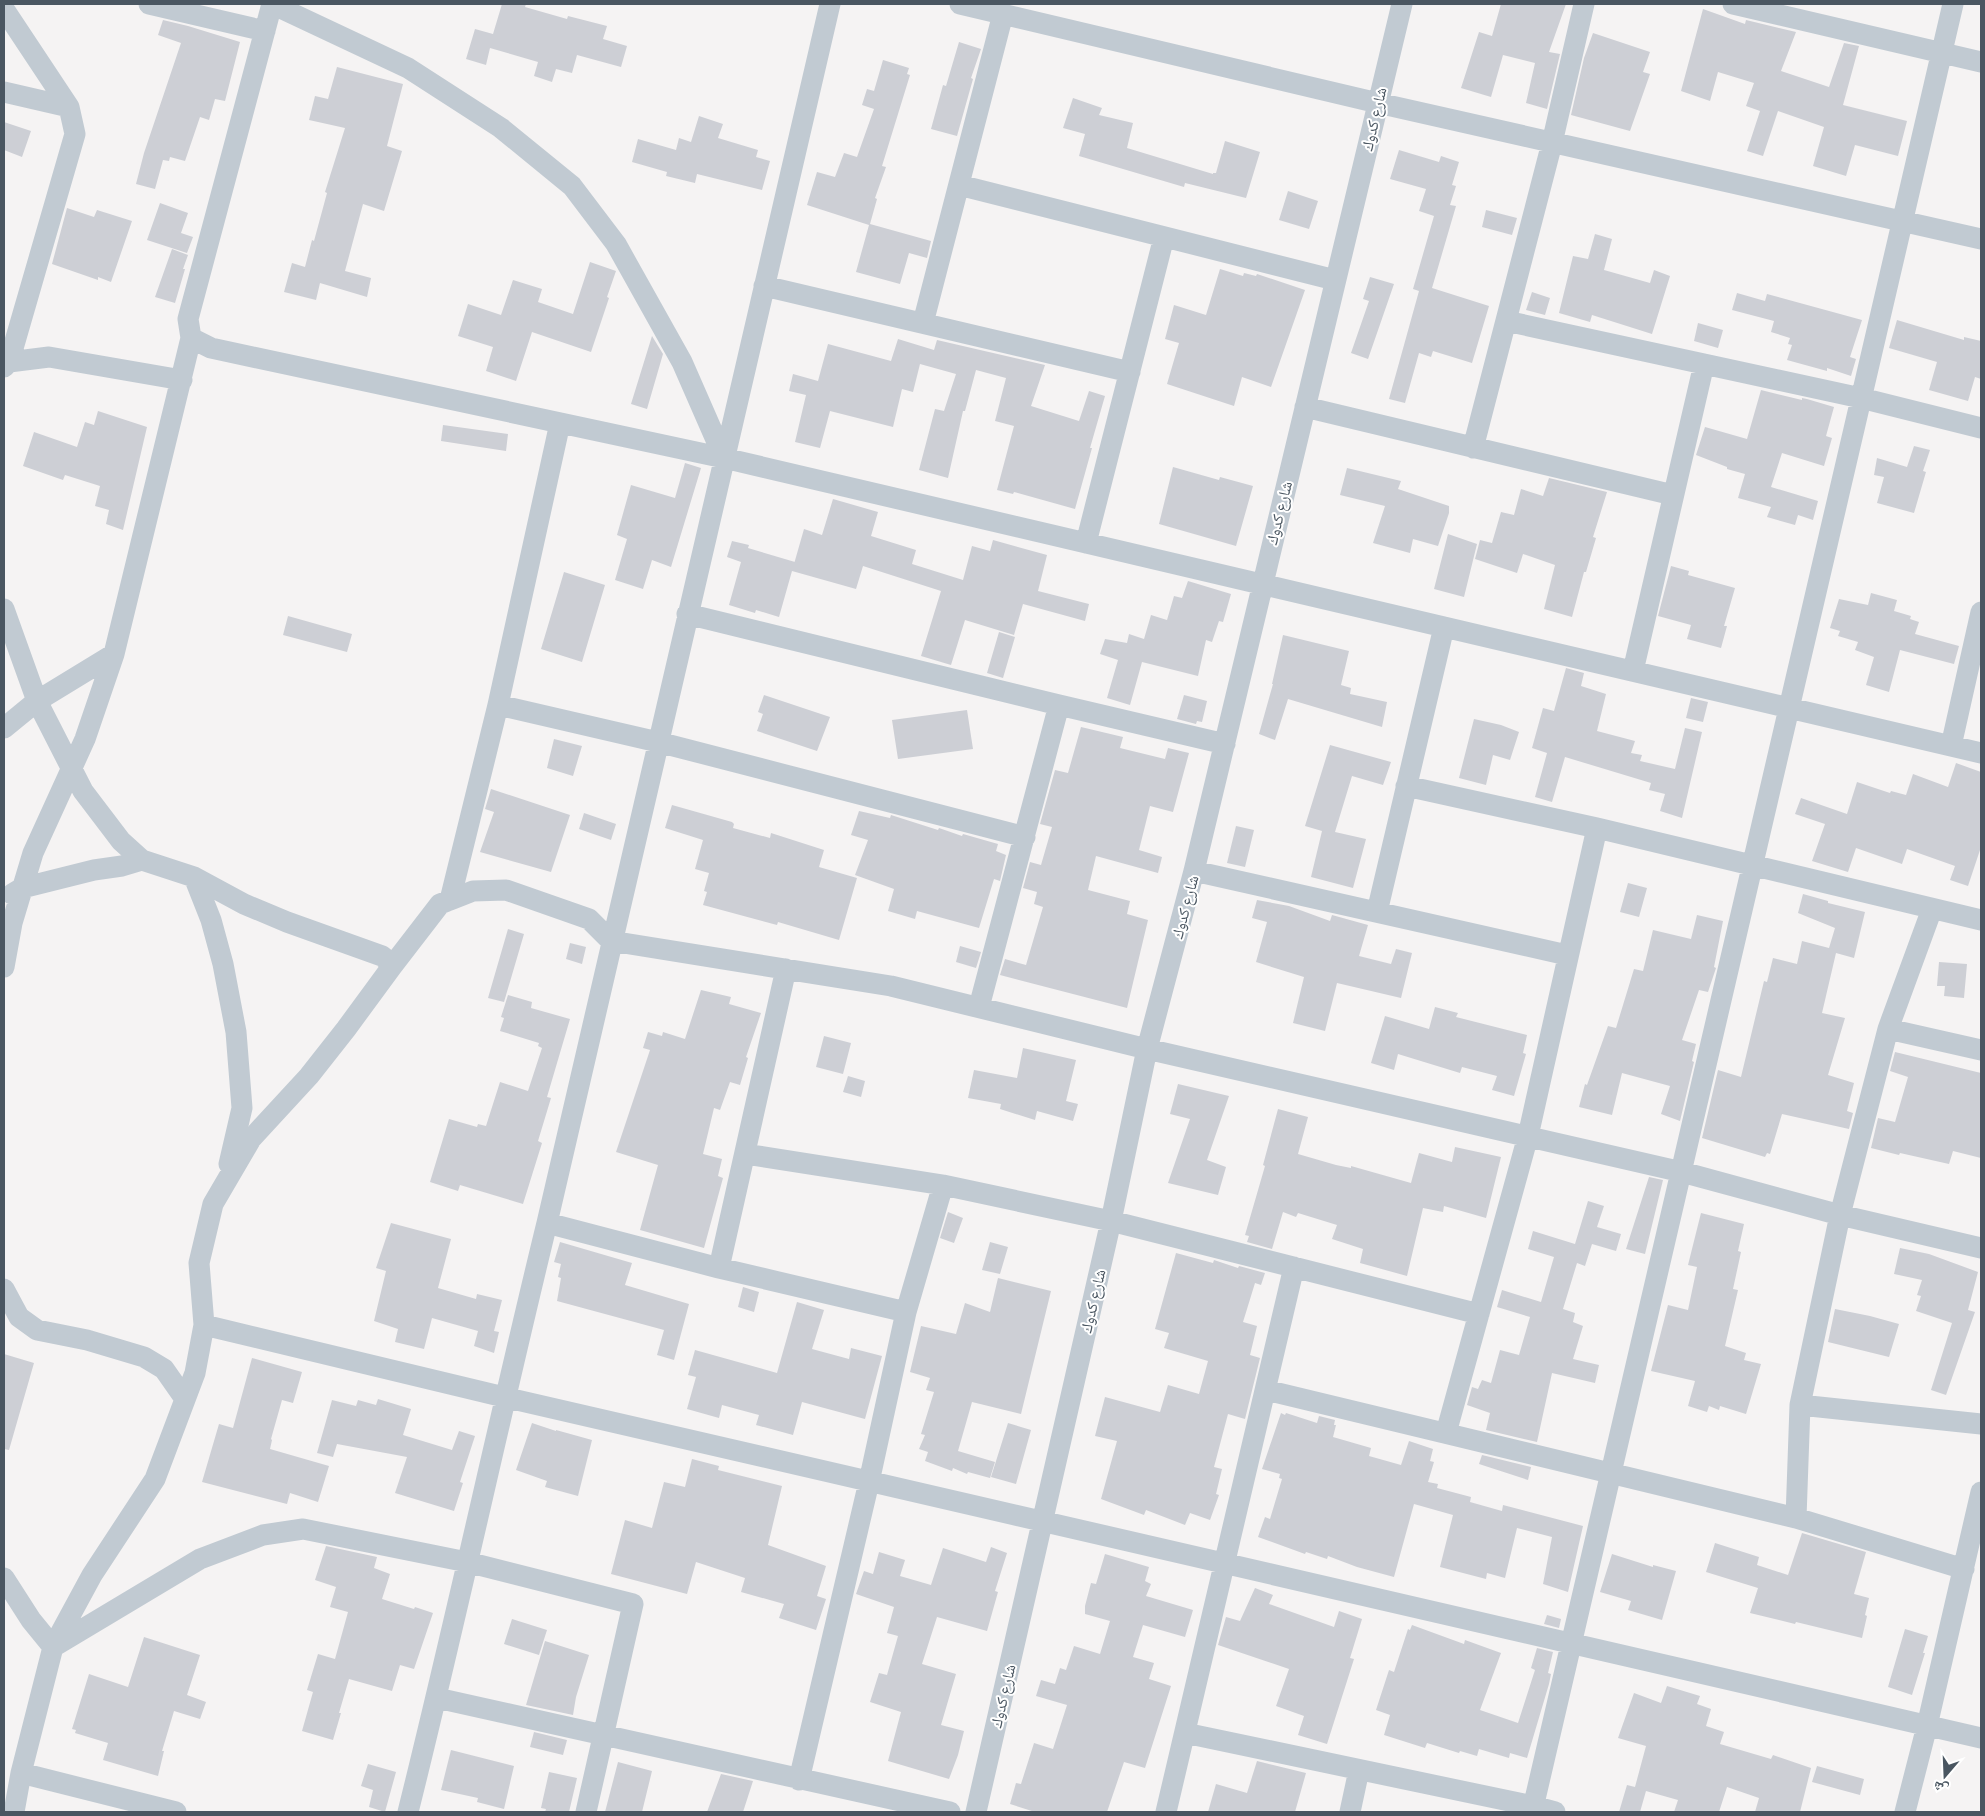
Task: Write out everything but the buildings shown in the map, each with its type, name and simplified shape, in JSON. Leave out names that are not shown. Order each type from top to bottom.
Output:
[{"type":"street","points":[[150,4],[265,31]]},
{"type":"street","points":[[4,967],[12,923],[13,893],[72,768],[94,714],[114,654],[192,338],[188,319],[272,4],[408,68],[501,128],[572,186],[616,244],[682,362],[724,458]]},
{"type":"street","points":[[408,1812],[437,1698],[504,1397],[547,1223],[830,4]]},
{"type":"street","points":[[960,4],[1378,104],[1981,240]]},
{"type":"street","name":"شارع كدوك","points":[[976,1812],[1112,1221],[1147,1049],[1194,871],[1402,4]]},
{"type":"street","points":[[1473,448],[1552,143],[1584,4]]},
{"type":"street","points":[[1732,4],[1784,10],[1941,53],[1981,62]]},
{"type":"street","points":[[1532,1809],[1682,1172],[1952,4]]},
{"type":"street","points":[[4,10],[69,107],[75,134],[6,365],[49,357],[182,380]]},
{"type":"street","points":[[923,324],[1003,14]]},
{"type":"street","points":[[4,92],[69,107]]},
{"type":"street","points":[[959,185],[1335,280]]},
{"type":"street","points":[[1086,544],[1164,237]]},
{"type":"street","points":[[764,286],[1130,372]]},
{"type":"street","points":[[1506,320],[1861,398],[1981,428]]},
{"type":"street","points":[[192,338],[211,348],[724,458],[1981,753]]},
{"type":"street","points":[[1633,671],[1704,364]]},
{"type":"street","points":[[1305,408],[1673,495]]},
{"type":"street","points":[[450,900],[498,705],[560,423]]},
{"type":"street","points":[[4,609],[37,701],[83,791],[121,841],[142,860],[194,878],[244,904],[287,922],[382,956],[393,965]]},
{"type":"street","points":[[1951,746],[1981,612]]},
{"type":"street","points":[[687,614],[1059,706],[1224,744]]},
{"type":"street","points":[[1377,912],[1444,627]]},
{"type":"street","points":[[4,728],[37,701],[114,654]]},
{"type":"street","points":[[498,705],[658,742],[1025,836]]},
{"type":"street","points":[[979,1006],[1059,706]]},
{"type":"street","points":[[1406,786],[1597,828],[1981,920]]},
{"type":"street","points":[[1446,1433],[1528,1136],[1597,828]]},
{"type":"street","points":[[13,893],[94,870],[122,866],[142,860]]},
{"type":"street","points":[[1194,871],[1568,955]]},
{"type":"street","points":[[14,1812],[21,1774],[53,1648],[92,1575],[155,1478],[195,1372],[204,1325],[199,1263],[213,1204],[230,1160],[242,1108],[236,1032],[223,964],[211,920],[194,878]]},
{"type":"street","points":[[213,1204],[251,1139],[308,1076],[346,1029],[440,904],[473,891],[506,890],[589,919],[611,941],[891,986],[979,1006],[1147,1049],[1682,1172],[1840,1215],[1981,1248]]},
{"type":"street","points":[[1796,1518],[1800,1405],[1840,1215],[1888,1029],[1932,909]]},
{"type":"street","points":[[719,1268],[786,969]]},
{"type":"street","points":[[1888,1029],[1981,1050]]},
{"type":"street","points":[[745,1154],[943,1184],[1112,1221],[1479,1314]]},
{"type":"street","points":[[799,1780],[870,1482],[906,1312],[943,1184]]},
{"type":"street","points":[[547,1223],[719,1268],[906,1312]]},
{"type":"street","points":[[1166,1812],[1294,1268]]},
{"type":"street","points":[[4,1289],[19,1317],[36,1330],[87,1340],[144,1358],[164,1369],[185,1399]]},
{"type":"street","points":[[204,1325],[504,1397],[1981,1738]]},
{"type":"street","points":[[1266,1390],[1796,1518],[1964,1568]]},
{"type":"street","points":[[1800,1405],[1981,1424]]},
{"type":"street","points":[[1905,1812],[1927,1726],[1981,1492]]},
{"type":"street","points":[[53,1648],[200,1559],[263,1535],[303,1529],[468,1562],[633,1604],[586,1812]]},
{"type":"street","points":[[4,1578],[31,1620],[53,1648]]},
{"type":"street","points":[[437,1698],[799,1780],[950,1812]]},
{"type":"street","points":[[1185,1733],[1532,1809],[1555,1812]]},
{"type":"street","points":[[1350,1812],[1359,1770]]},
{"type":"street","points":[[21,1774],[176,1812]]}]
